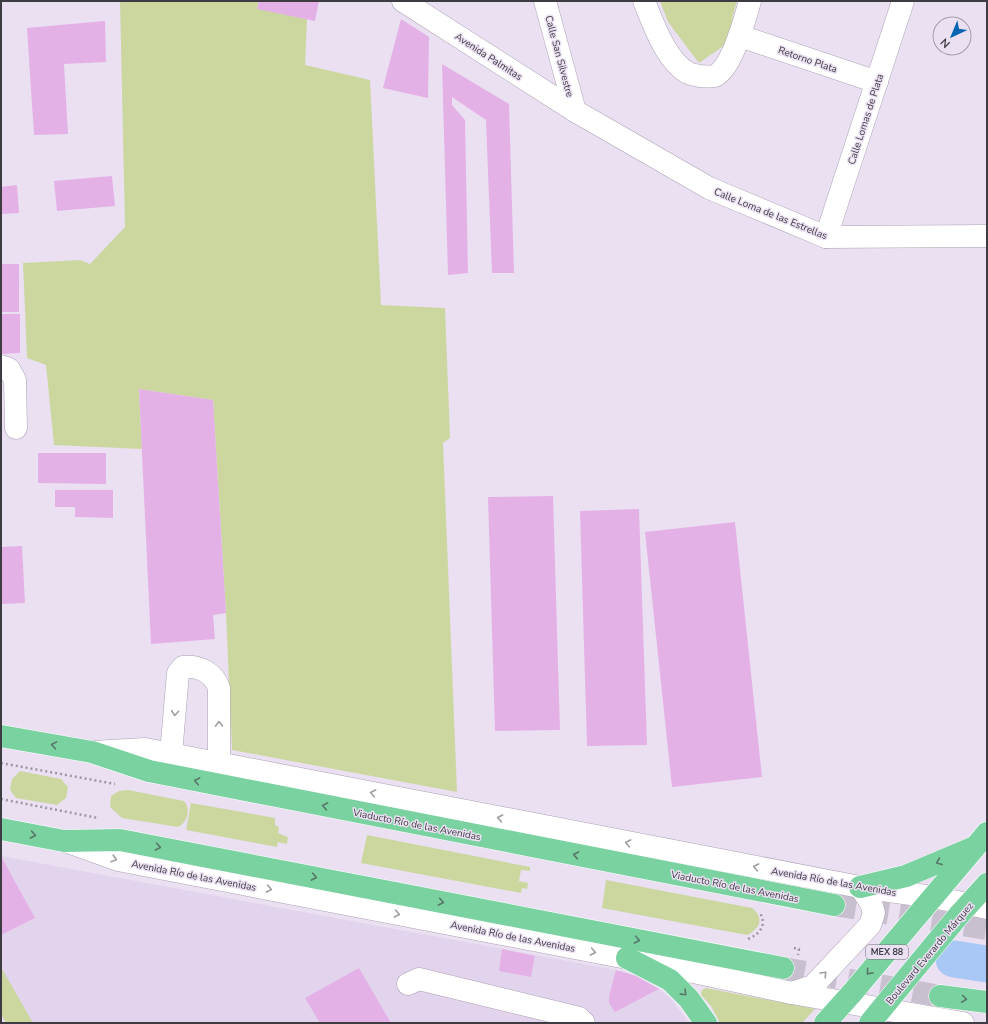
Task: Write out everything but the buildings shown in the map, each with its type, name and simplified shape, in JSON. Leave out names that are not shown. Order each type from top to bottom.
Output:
[{"type":"main road","name":"Viaducto Río de las Avenidas","points":[[1,736],[92,752],[149,771],[834,905]]},
{"type":"main road","points":[[1,829],[64,841],[120,840],[783,968]]},
{"type":"main road","points":[[860,887],[906,876],[981,840]]},
{"type":"main road","name":"MEX 88","points":[[845,1006],[929,906],[981,840]]},
{"type":"main road","name":"Boulevard Everardo Márquez","points":[[881,1010],[972,909],[987,884]]},
{"type":"main road","points":[[627,958],[670,980],[689,999],[706,1023]]},
{"type":"main road","points":[[940,996],[987,1002]]},
{"type":"street","name":"Avenida Palmitas","points":[[403,1],[576,111]]},
{"type":"street","name":"Calle San Silvestre","points":[[545,1],[576,111]]},
{"type":"street","points":[[644,1],[659,37],[676,62],[689,74],[708,77],[717,75],[723,68],[740,36],[750,1]]},
{"type":"street","name":"Calle Lomas de Plata","points":[[826,237],[903,1]]},
{"type":"street","name":"Retorno Plata","points":[[740,36],[877,82]]},
{"type":"street","name":"Calle Loma de las Estrellas","points":[[576,111],[709,188],[826,237],[987,236]]},
{"type":"street","points":[[1,366],[9,369],[15,380],[16,428]]},
{"type":"street","points":[[172,754],[178,673],[183,667],[192,666],[210,674],[216,680],[219,688],[219,764]]},
{"type":"street","name":"Avenida Río de las Avenidas","points":[[92,752],[145,749],[860,887],[929,906],[972,909]]},
{"type":"street","name":"Avenida Río de las Avenidas","points":[[64,841],[118,860],[627,958],[792,993],[845,1006],[881,1010],[962,1023]]},
{"type":"street","points":[[792,993],[813,986],[870,924],[874,912],[871,903],[860,887]]},
{"type":"street","points":[[408,984],[418,979],[579,1018],[584,1023]]},
{"type":"shaded area","points":[[1,856],[616,970],[636,976],[659,989],[672,1000],[689,1023],[6,1023],[1,1014],[1,935],[35,918]]},
{"type":"green space","points":[[120,1],[259,1],[257,8],[307,19],[305,65],[370,80],[381,305],[445,308],[450,438],[443,443],[457,792],[232,750],[226,613],[213,400],[139,389],[142,449],[54,445],[46,365],[27,358],[23,263],[80,260],[90,264],[125,227]]},
{"type":"green space","points":[[660,1],[737,1],[732,19],[735,38],[699,63],[668,22]]},
{"type":"green space","points":[[20,771],[61,779],[68,787],[66,798],[57,805],[16,798],[10,790],[12,779]]},
{"type":"green space","points":[[128,790],[184,801],[188,811],[186,819],[178,827],[122,818],[110,807],[111,796],[119,791]]},
{"type":"green space","points":[[191,803],[275,818],[275,825],[279,827],[278,833],[288,837],[287,844],[278,842],[277,847],[186,830]]},
{"type":"green space","points":[[367,835],[530,867],[530,871],[521,870],[519,881],[528,883],[527,889],[522,888],[521,893],[361,863]]},
{"type":"green space","points":[[606,880],[752,908],[758,915],[759,923],[752,932],[747,935],[602,908]]},
{"type":"green space","points":[[1,967],[33,1023],[6,1023],[1,1014]]},
{"type":"green space","points":[[706,988],[815,1009],[802,1023],[720,1023],[711,1006],[701,995],[702,990]]},
{"type":"waterway","points":[[954,959],[987,964]]},
{"type":"tunnel","points":[[834,905],[987,929]]},
{"type":"tunnel","points":[[783,968],[940,996]]}]
